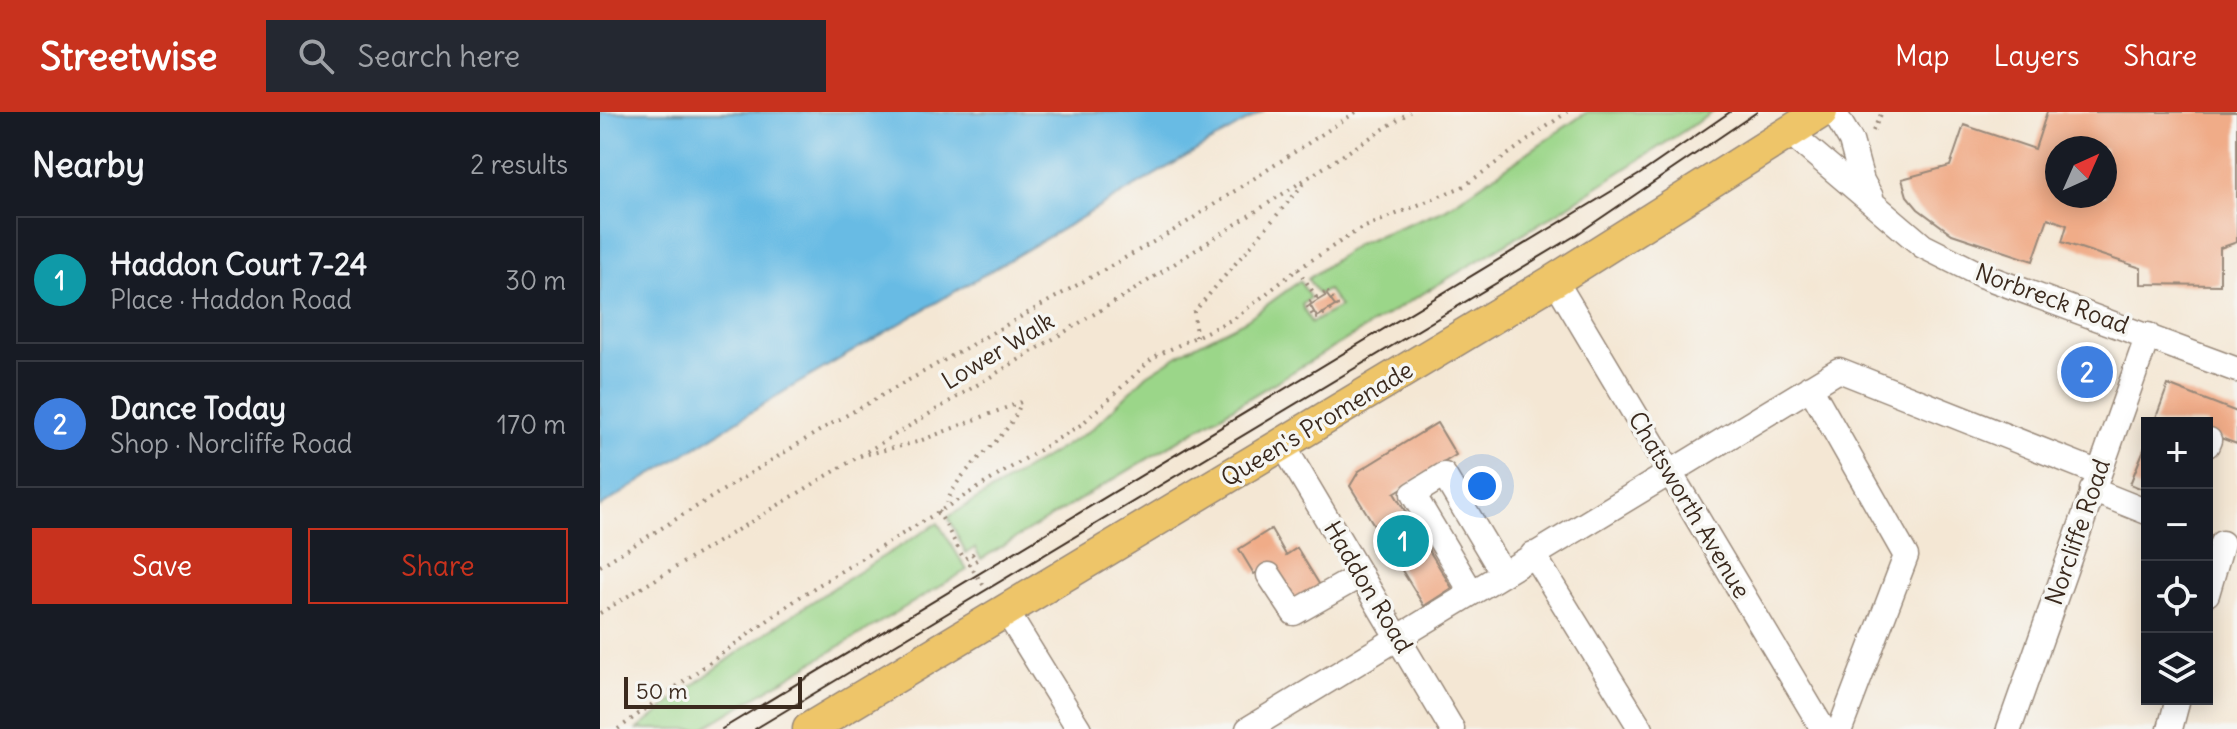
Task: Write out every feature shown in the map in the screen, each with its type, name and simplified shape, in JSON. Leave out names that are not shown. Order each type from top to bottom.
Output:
[{"type":"main road","name":"Queen's Promenade","points":[[809,729],[1002,610],[1555,280],[1821,112]]},
{"type":"street","name":"Norbreck Road","points":[[1834,112],[1851,141],[1862,181],[1879,209]]},
{"type":"street","name":"Norbreck Road","points":[[1789,132],[1923,246],[1981,275],[2237,370]]},
{"type":"street","name":"Chatsworth Avenue","points":[[1555,280],[1823,729]]},
{"type":"street","name":"Norcliffe Road","points":[[2009,729],[2148,335]]},
{"type":"street","points":[[1252,728],[1839,370],[2096,481],[2141,508]]},
{"type":"street","points":[[1810,387],[1906,556],[1840,729]]},
{"type":"street","name":"Haddon Road","points":[[1283,445],[1452,729]]},
{"type":"street","points":[[1472,593],[1413,494],[1444,475],[1503,574]]},
{"type":"street","points":[[2213,573],[2222,542]]},
{"type":"street","points":[[1533,554],[1641,729]]},
{"type":"street","points":[[1269,575],[1294,613],[1361,575]]},
{"type":"street","points":[[1002,610],[1079,729]]},
{"type":"street","points":[[2170,729],[2176,705]]},
{"type":"path","points":[[600,566],[824,428],[1178,228],[1356,112]]},
{"type":"path","name":"Lower Walk","points":[[600,613],[1129,293],[1410,112]]},
{"type":"path","points":[[618,729],[804,594],[1082,424],[1154,357],[1235,318],[1298,269],[1358,230],[1464,186],[1567,112]]},
{"type":"path","points":[[1196,337],[1194,312],[1310,177]]},
{"type":"path","points":[[1298,269],[1317,299]]},
{"type":"path","points":[[1327,292],[1337,306],[1315,319],[1306,304],[1317,299],[1327,292]]},
{"type":"path","points":[[854,458],[917,442],[1021,402],[1015,422],[953,485],[946,506]]},
{"type":"path","points":[[938,511],[964,559],[972,554],[977,560],[969,564],[1002,610]]},
{"type":"green space","points":[[1587,112],[1713,112],[1557,213],[981,559],[975,548],[966,553],[948,517],[1092,429],[1147,375],[1188,349],[1246,320],[1300,281],[1310,298],[1302,305],[1311,323],[1340,307],[1328,290],[1318,294],[1308,279],[1357,244],[1445,209]]},
{"type":"green space","points":[[938,523],[967,570],[702,729],[638,729],[784,620]]},
{"type":"water","points":[[600,112],[1262,112],[785,391],[600,507]]},
{"type":"building","points":[[2047,112],[2237,112],[2237,242],[2220,248],[2220,285],[2141,284],[2141,268],[2062,242],[2067,225],[2048,218],[2033,261],[1952,234],[1918,209],[1907,196],[1902,179],[1950,166],[1964,125],[2035,149]]},
{"type":"building","points":[[1327,295],[1335,306],[1317,317],[1310,305]]},
{"type":"building","points":[[2168,385],[2237,412],[2237,444],[2213,435],[2213,417],[2156,417]]},
{"type":"building","points":[[1437,423],[1456,455],[1394,493],[1452,588],[1424,606],[1350,486],[1359,471]]},
{"type":"building","points":[[2141,457],[2141,489],[2130,484]]},
{"type":"building","points":[[1271,529],[1286,555],[1297,548],[1321,587],[1295,602],[1271,564],[1254,574],[1239,549]]},
{"type":"tram line","points":[[722,729],[1640,174],[1730,112]]},
{"type":"tram line","points":[[755,729],[1573,237],[1757,112]]},
{"type":"place","name":"Dance Today","points":[[2087,372]]},
{"type":"place","name":"Haddon Court 7-24","points":[[1403,541]]}]
